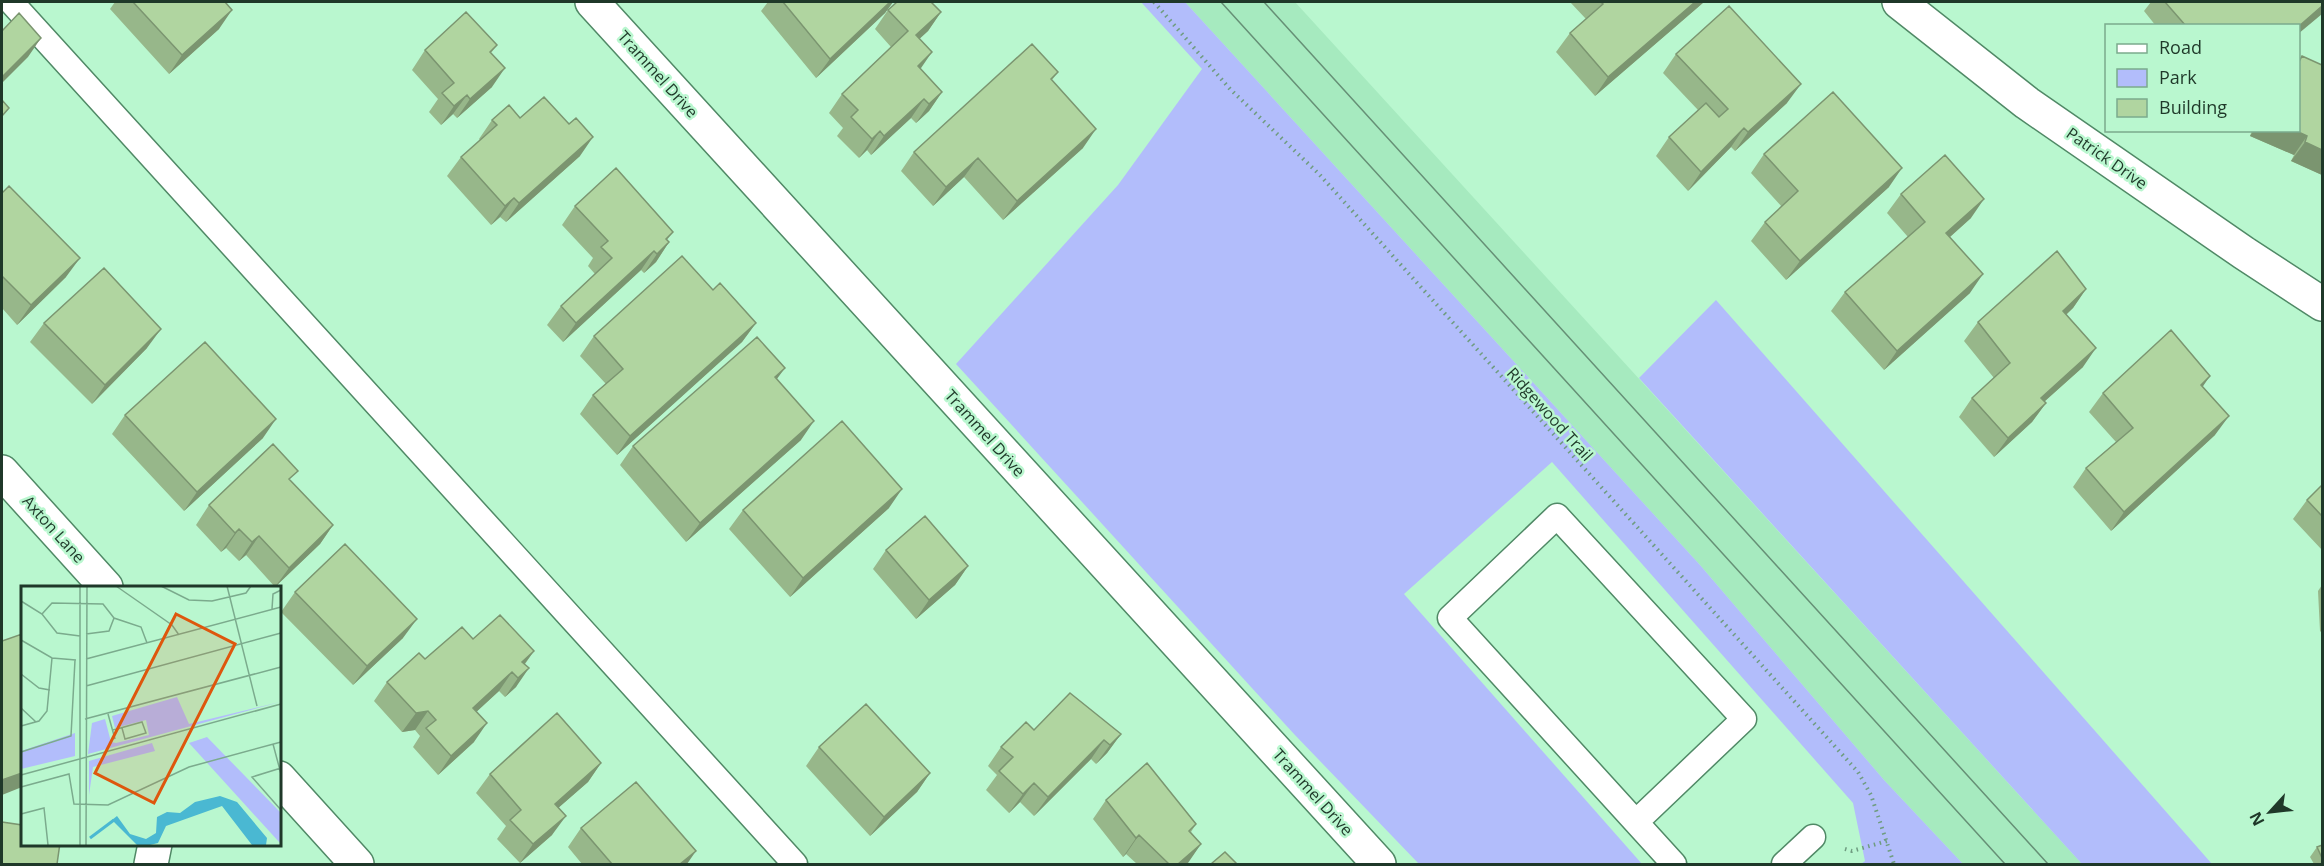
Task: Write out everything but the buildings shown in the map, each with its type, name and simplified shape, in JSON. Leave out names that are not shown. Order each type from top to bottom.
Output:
[{"type":"street","name":"Trammel Drive","points":[[592,2],[1379,864]]},
{"type":"street","name":"Patrick Drive","points":[[1899,2],[2027,103],[2322,304]]},
{"type":"street","name":"Axton Lane","points":[[2,472],[105,586]]},
{"type":"street","points":[[280,779],[357,864]]},
{"type":"street","points":[[151,864],[155,845]]},
{"type":"lane","points":[[11,2],[795,864]]},
{"type":"lane","points":[[1636,822],[1744,719],[1557,516],[1450,618],[1674,864]]},
{"type":"lane","points":[[1784,864],[1813,837]]},
{"type":"path","name":"Ridgewood Trail","points":[[1154,2],[1230,89],[1319,174],[1858,772],[1871,795],[1894,864]]},
{"type":"shaded area","points":[[1185,2],[1295,2],[2082,864],[1963,864],[1884,780],[1700,565]]},
{"type":"green space","points":[[1141,2],[1185,2],[1700,565],[1884,780],[1963,864],[1861,864],[1865,861],[1853,803],[1552,462],[1404,594],[1642,864],[1419,864],[1294,734],[956,364],[1118,185],[1202,69]]},
{"type":"green space","points":[[1716,300],[2212,864],[2082,864],[1639,378]]},
{"type":"tram line","points":[[1221,2],[2005,864]]},
{"type":"tram line","points":[[1264,2],[2048,864]]}]
